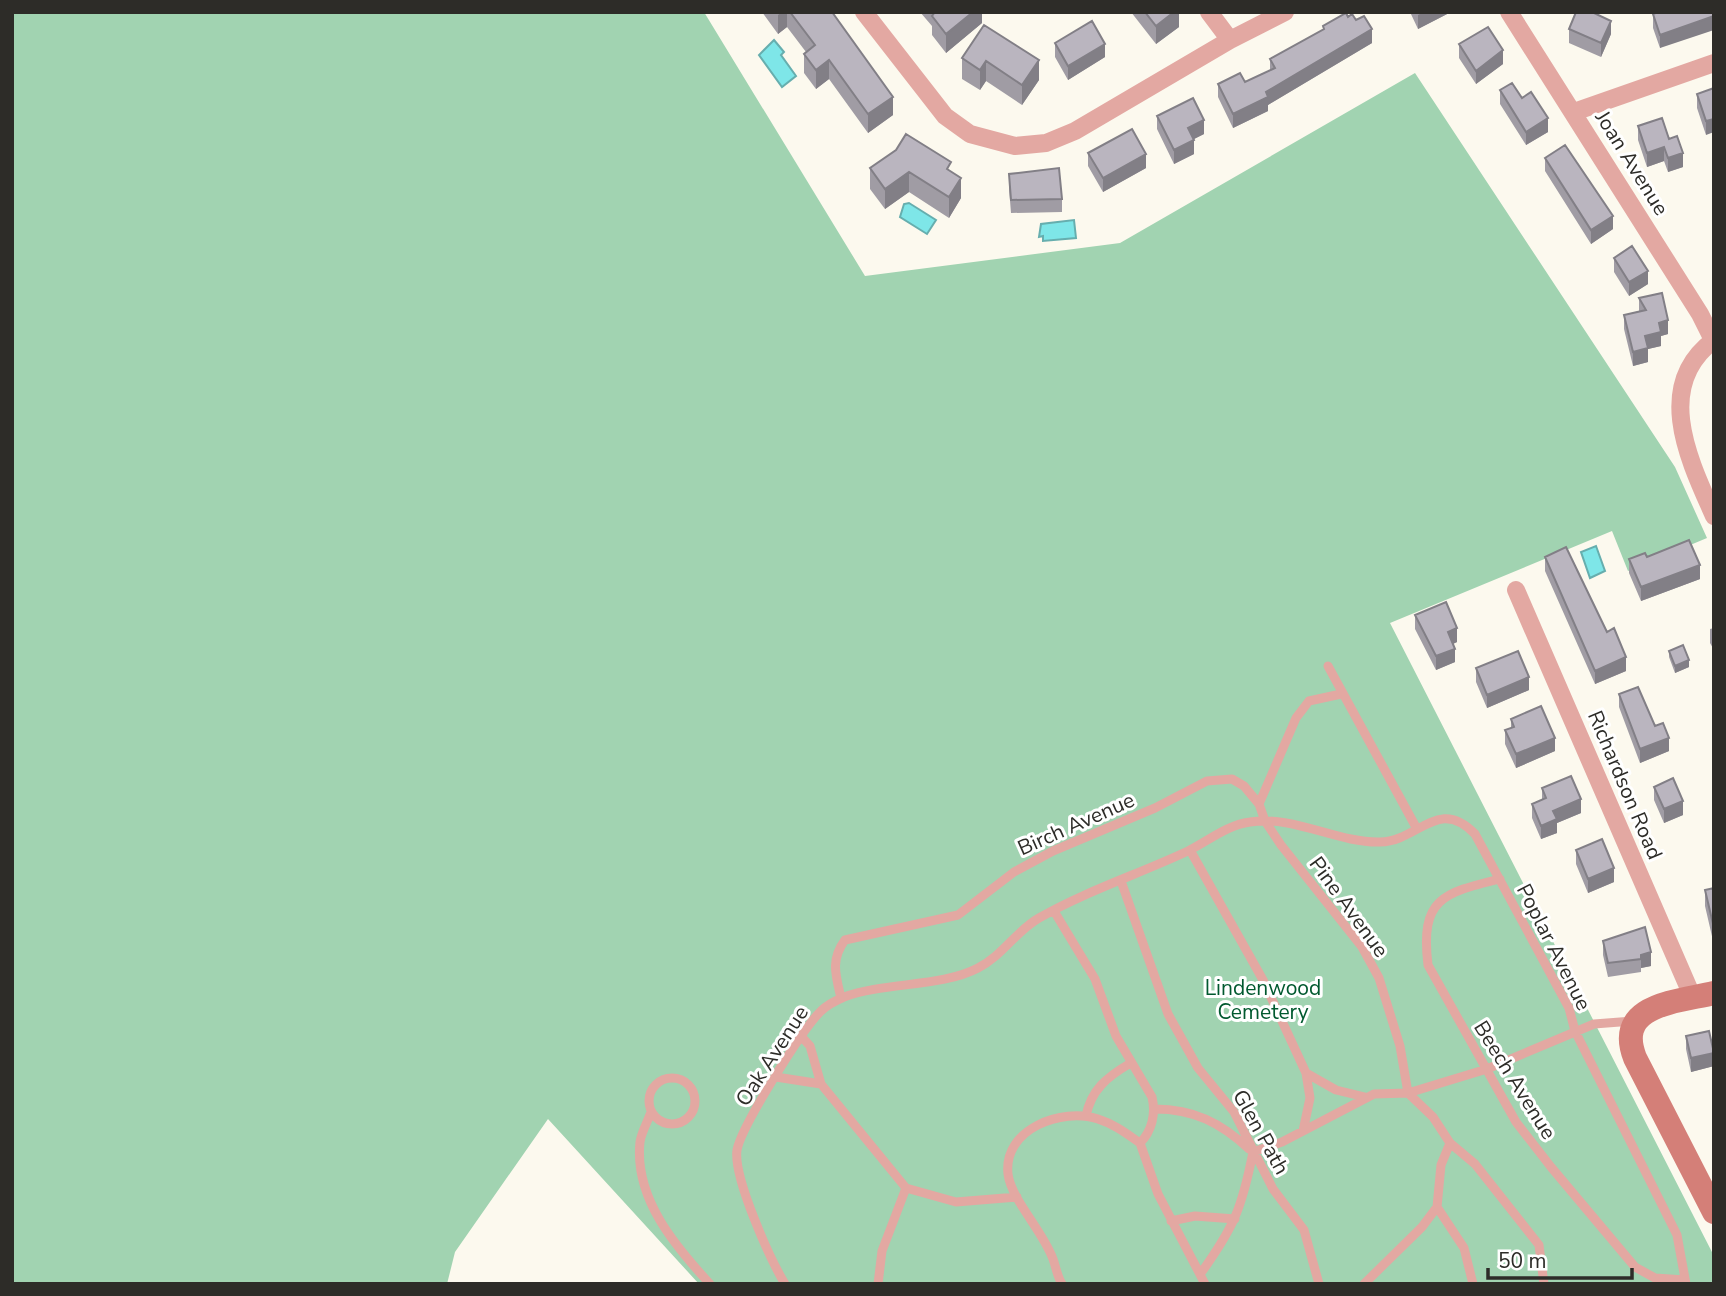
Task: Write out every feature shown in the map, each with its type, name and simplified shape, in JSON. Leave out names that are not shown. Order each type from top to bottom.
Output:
[{"type":"street","points":[[864,12],[945,116],[970,134],[1015,146],[1046,143],[1075,131],[1230,40],[1286,12]]},
{"type":"street","points":[[1209,12],[1230,40]]},
{"type":"street","name":"Joan Avenue","points":[[1509,12],[1574,112],[1714,340]]},
{"type":"street","points":[[1574,112],[1714,63]]},
{"type":"street","points":[[1714,340],[1701,351],[1687,377],[1680,419],[1687,454],[1714,516]]},
{"type":"street","name":"Richardson Road","points":[[1516,590],[1703,995]]},
{"type":"street","points":[[1703,995],[1654,1008],[1635,1021],[1630,1035],[1635,1058],[1714,1212]]},
{"type":"lane","points":[[1328,666],[1417,829]]},
{"type":"lane","points":[[1259,804],[1296,718],[1309,701],[1341,694]]},
{"type":"lane","name":"Birch Avenue","points":[[841,998],[834,965],[837,952],[845,940],[958,915],[1014,872],[1053,851],[1155,808],[1207,781],[1232,779],[1244,786],[1259,804]]},
{"type":"lane","name":"Pine Avenue","points":[[1259,804],[1265,821],[1362,947],[1379,978],[1400,1046],[1408,1093]]},
{"type":"lane","name":"Poplar Avenue","points":[[1265,821],[1381,842],[1438,820],[1462,820],[1475,834],[1569,1008],[1575,1031],[1677,1235],[1685,1282]]},
{"type":"lane","points":[[1140,1143],[1150,1131],[1155,1109],[1147,1087],[1129,1063],[1095,979],[1054,911],[1190,850],[1225,830],[1248,822],[1265,821]]},
{"type":"lane","points":[[1190,850],[1263,980],[1306,1073],[1310,1098],[1303,1132]]},
{"type":"lane","name":"Beech Avenue","points":[[1500,879],[1468,887],[1443,898],[1429,914],[1425,942],[1428,965],[1516,1122],[1635,1267],[1655,1278],[1685,1282]]},
{"type":"lane","name":"Glen Path","points":[[1121,881],[1168,1014],[1199,1068],[1234,1112],[1273,1189],[1304,1230],[1319,1284]]},
{"type":"lane","name":"Oak Avenue","points":[[785,1284],[758,1226],[739,1172],[737,1152],[743,1133],[801,1036],[822,1009],[841,998],[877,987],[956,975],[975,969],[995,957],[1036,920],[1054,911]]},
{"type":"lane","points":[[1253,1152],[1303,1132],[1365,1097],[1386,1091],[1408,1093],[1487,1069],[1594,1024],[1635,1021]]},
{"type":"lane","points":[[801,1036],[810,1046],[821,1084],[906,1188],[956,1202],[1017,1197]]},
{"type":"lane","points":[[1086,1116],[1088,1101],[1097,1088],[1129,1063]]},
{"type":"lane","points":[[1306,1073],[1336,1090],[1365,1097]]},
{"type":"lane","points":[[776,1077],[821,1084]]},
{"type":"lane","points":[[651,1112],[665,1123],[682,1121],[694,1108],[692,1090],[679,1079],[661,1080],[650,1094],[651,1112],[640,1142],[644,1177],[653,1211],[676,1245],[710,1284]]},
{"type":"lane","points":[[1408,1093],[1433,1117],[1450,1143],[1475,1164],[1539,1245],[1544,1284]]},
{"type":"lane","points":[[1155,1109],[1194,1113],[1230,1132],[1253,1152]]},
{"type":"lane","points":[[1060,1283],[1038,1227],[1017,1197],[1007,1172],[1009,1154],[1017,1139],[1037,1125],[1063,1116],[1086,1116],[1118,1128],[1140,1143],[1171,1221],[1205,1284]]},
{"type":"lane","points":[[1364,1284],[1422,1227],[1437,1207],[1441,1165],[1450,1143]]},
{"type":"lane","points":[[1201,1273],[1227,1237],[1242,1204],[1253,1152]]},
{"type":"lane","points":[[878,1284],[882,1251],[906,1188]]},
{"type":"lane","points":[[1437,1207],[1464,1248],[1473,1284]]},
{"type":"lane","points":[[1171,1221],[1195,1216],[1235,1219]]},
{"type":"green space","name":"Lindenwood Cemetery","points":[[12,12],[704,12],[865,276],[1120,243],[1415,73],[1675,467],[1707,538],[1628,571],[1612,531],[1390,623],[1714,1256],[1714,1284],[699,1284],[548,1119],[455,1252],[447,1284],[12,1284]]},
{"type":"water","points":[[774,40],[784,52],[781,55],[796,76],[782,87],[759,55]]},
{"type":"water","points":[[909,203],[936,220],[927,234],[900,217],[904,204]]},
{"type":"water","points":[[1074,220],[1076,238],[1043,241],[1043,236],[1039,237],[1041,224]]},
{"type":"water","points":[[1596,546],[1605,571],[1590,578],[1581,552]]},
{"type":"building","points":[[790,12],[832,12],[893,97],[868,114],[829,60],[816,70],[804,54],[815,45]]},
{"type":"building","points":[[935,12],[973,12],[946,34],[932,16]]},
{"type":"building","points":[[1145,12],[1174,12],[1156,26]]},
{"type":"building","points":[[1576,12],[1592,12],[1611,21],[1601,43],[1569,29]]},
{"type":"building","points":[[1714,12],[1714,16],[1660,35],[1653,14]]},
{"type":"building","points":[[1346,13],[1348,17],[1352,14],[1356,20],[1364,16],[1372,29],[1266,92],[1268,97],[1233,114],[1218,84],[1240,73],[1245,82],[1275,68],[1270,59],[1324,29],[1323,26]]},
{"type":"building","points":[[1092,21],[1105,44],[1068,66],[1055,43]]},
{"type":"building","points":[[984,25],[1039,60],[1022,85],[986,61],[980,70],[962,58]]},
{"type":"building","points":[[1488,27],[1503,50],[1476,71],[1459,44]]},
{"type":"building","points":[[1512,83],[1522,98],[1531,92],[1548,118],[1526,132],[1500,90]]},
{"type":"building","points":[[1714,88],[1714,119],[1706,121],[1697,94]]},
{"type":"building","points":[[1193,98],[1204,120],[1188,128],[1194,140],[1174,150],[1157,116]]},
{"type":"building","points":[[1662,118],[1669,139],[1677,136],[1683,153],[1668,158],[1664,147],[1647,153],[1638,126]]},
{"type":"building","points":[[1132,129],[1146,154],[1103,178],[1088,153]]},
{"type":"building","points":[[906,134],[951,162],[947,169],[961,178],[949,197],[909,172],[885,189],[870,168],[896,150]]},
{"type":"building","points":[[1565,145],[1613,216],[1591,230],[1545,158]]},
{"type":"building","points":[[1059,168],[1062,199],[1011,200],[1009,174]]},
{"type":"building","points":[[1632,246],[1648,271],[1629,282],[1614,258]]},
{"type":"building","points":[[1662,293],[1668,320],[1659,323],[1661,332],[1645,336],[1648,348],[1633,352],[1624,315],[1646,310],[1639,298]]},
{"type":"building","points":[[1689,540],[1700,565],[1641,587],[1629,559],[1645,553],[1647,557]]},
{"type":"building","points":[[1566,547],[1607,632],[1614,628],[1626,657],[1595,671],[1545,557]]},
{"type":"building","points":[[1446,602],[1457,628],[1448,632],[1455,649],[1436,656],[1415,615]]},
{"type":"building","points":[[1683,645],[1689,660],[1675,666],[1669,651]]},
{"type":"building","points":[[1518,651],[1529,677],[1487,695],[1476,668]]},
{"type":"building","points":[[1638,687],[1655,726],[1663,723],[1669,738],[1640,749],[1619,694]]},
{"type":"building","points":[[1541,706],[1555,738],[1516,754],[1505,730],[1514,727],[1511,719]]},
{"type":"building","points":[[1571,776],[1581,799],[1553,811],[1557,819],[1541,826],[1532,804],[1546,798],[1542,788]]},
{"type":"building","points":[[1673,778],[1683,801],[1664,809],[1654,787]]},
{"type":"building","points":[[1602,839],[1614,868],[1588,879],[1576,850]]},
{"type":"building","points":[[1714,888],[1714,928],[1705,890]]},
{"type":"building","points":[[1645,927],[1651,952],[1641,955],[1641,959],[1608,963],[1603,941]]},
{"type":"building","points":[[1709,1031],[1714,1053],[1691,1058],[1686,1036]]}]
